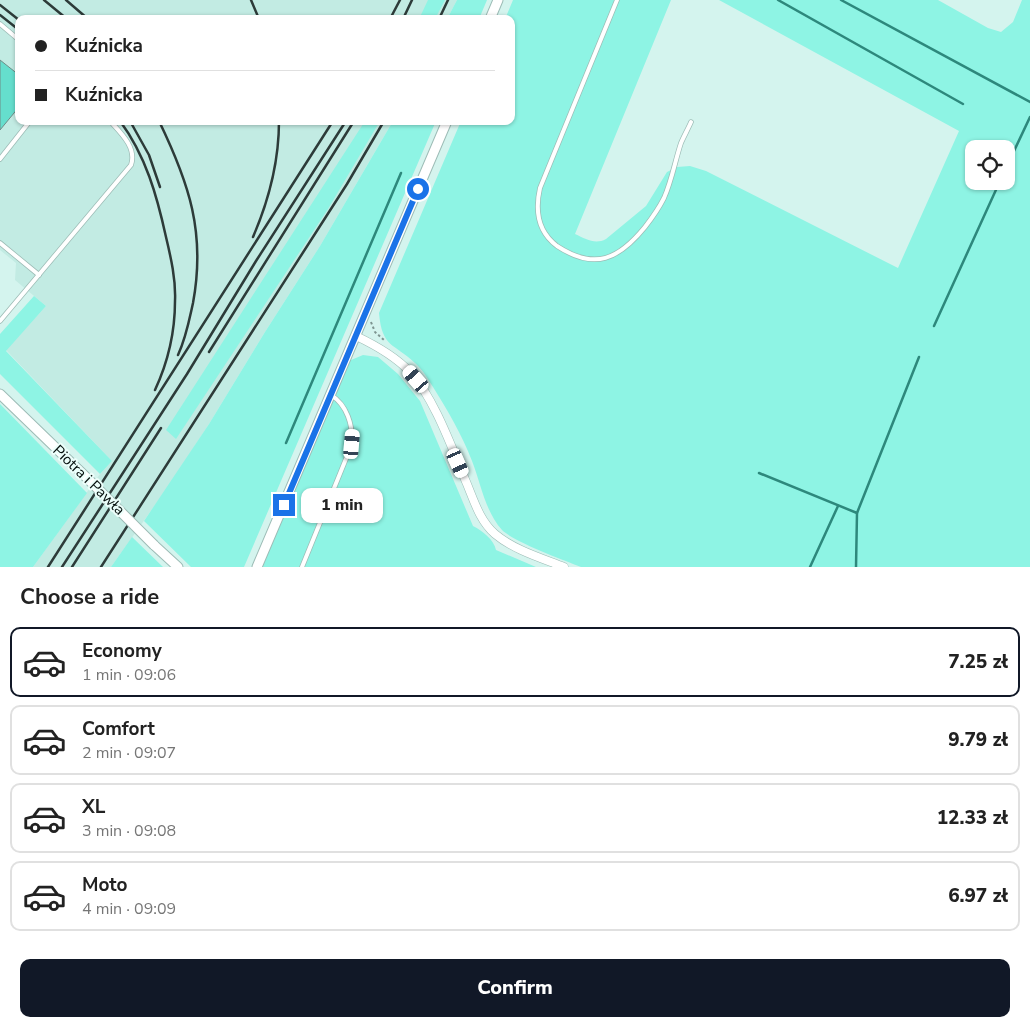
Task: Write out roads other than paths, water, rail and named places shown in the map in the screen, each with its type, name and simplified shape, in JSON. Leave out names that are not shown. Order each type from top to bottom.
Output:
[{"type":"street","points":[[492,15],[498,0]]},
{"type":"street","points":[[258,567],[445,125]]},
{"type":"street","points":[[356,336],[383,350],[408,370],[419,383],[440,422],[480,513],[490,529],[502,540],[564,567]]},
{"type":"street","name":"Piotra i Pawła","points":[[0,394],[178,567]]},
{"type":"lane","points":[[617,0],[540,188],[537,213],[546,236],[556,245],[585,259],[602,260],[622,251],[638,236],[663,200],[671,181],[681,143],[691,122]]},
{"type":"lane","points":[[0,24],[15,37]]},
{"type":"lane","points":[[0,158],[27,125]]},
{"type":"lane","points":[[0,321],[130,165],[133,159],[132,152],[114,125]]},
{"type":"lane","points":[[0,243],[39,275]]},
{"type":"lane","points":[[302,567],[352,444],[353,433],[348,417],[338,399],[330,395]]},
{"type":"waterway","points":[[778,0],[963,104]]},
{"type":"waterway","points":[[841,0],[1030,102]]},
{"type":"waterway","points":[[1015,149],[1030,117]]},
{"type":"waterway","points":[[286,443],[401,173]]},
{"type":"waterway","points":[[934,326],[996,190]]},
{"type":"waterway","points":[[856,567],[857,513],[919,357]]},
{"type":"waterway","points":[[759,473],[857,513]]},
{"type":"waterway","points":[[810,567],[838,506]]},
{"type":"railway","points":[[44,0],[62,15]]},
{"type":"railway","points":[[66,0],[83,15]]},
{"type":"railway","points":[[251,0],[257,15]]},
{"type":"railway","points":[[392,15],[400,0]]},
{"type":"railway","points":[[405,15],[412,0]]},
{"type":"railway","points":[[441,15],[448,0]]},
{"type":"railway","points":[[0,5],[15,17]]},
{"type":"railway","points":[[0,15],[15,27]]},
{"type":"railway","points":[[123,125],[144,162],[163,222],[174,277],[175,313],[172,335],[164,369],[155,390]]},
{"type":"railway","points":[[132,125],[149,155],[160,187]]},
{"type":"railway","points":[[161,125],[186,187],[196,231],[197,278],[185,336],[178,355]]},
{"type":"railway","points":[[253,237],[264,209],[272,180],[279,125]]},
{"type":"railway","points":[[48,567],[330,125]]},
{"type":"railway","points":[[62,567],[187,374],[256,261],[343,125]]},
{"type":"railway","points":[[209,352],[351,125]]},
{"type":"railway","points":[[101,567],[347,184],[382,125]]},
{"type":"railway","points":[[72,567],[161,428]]}]
